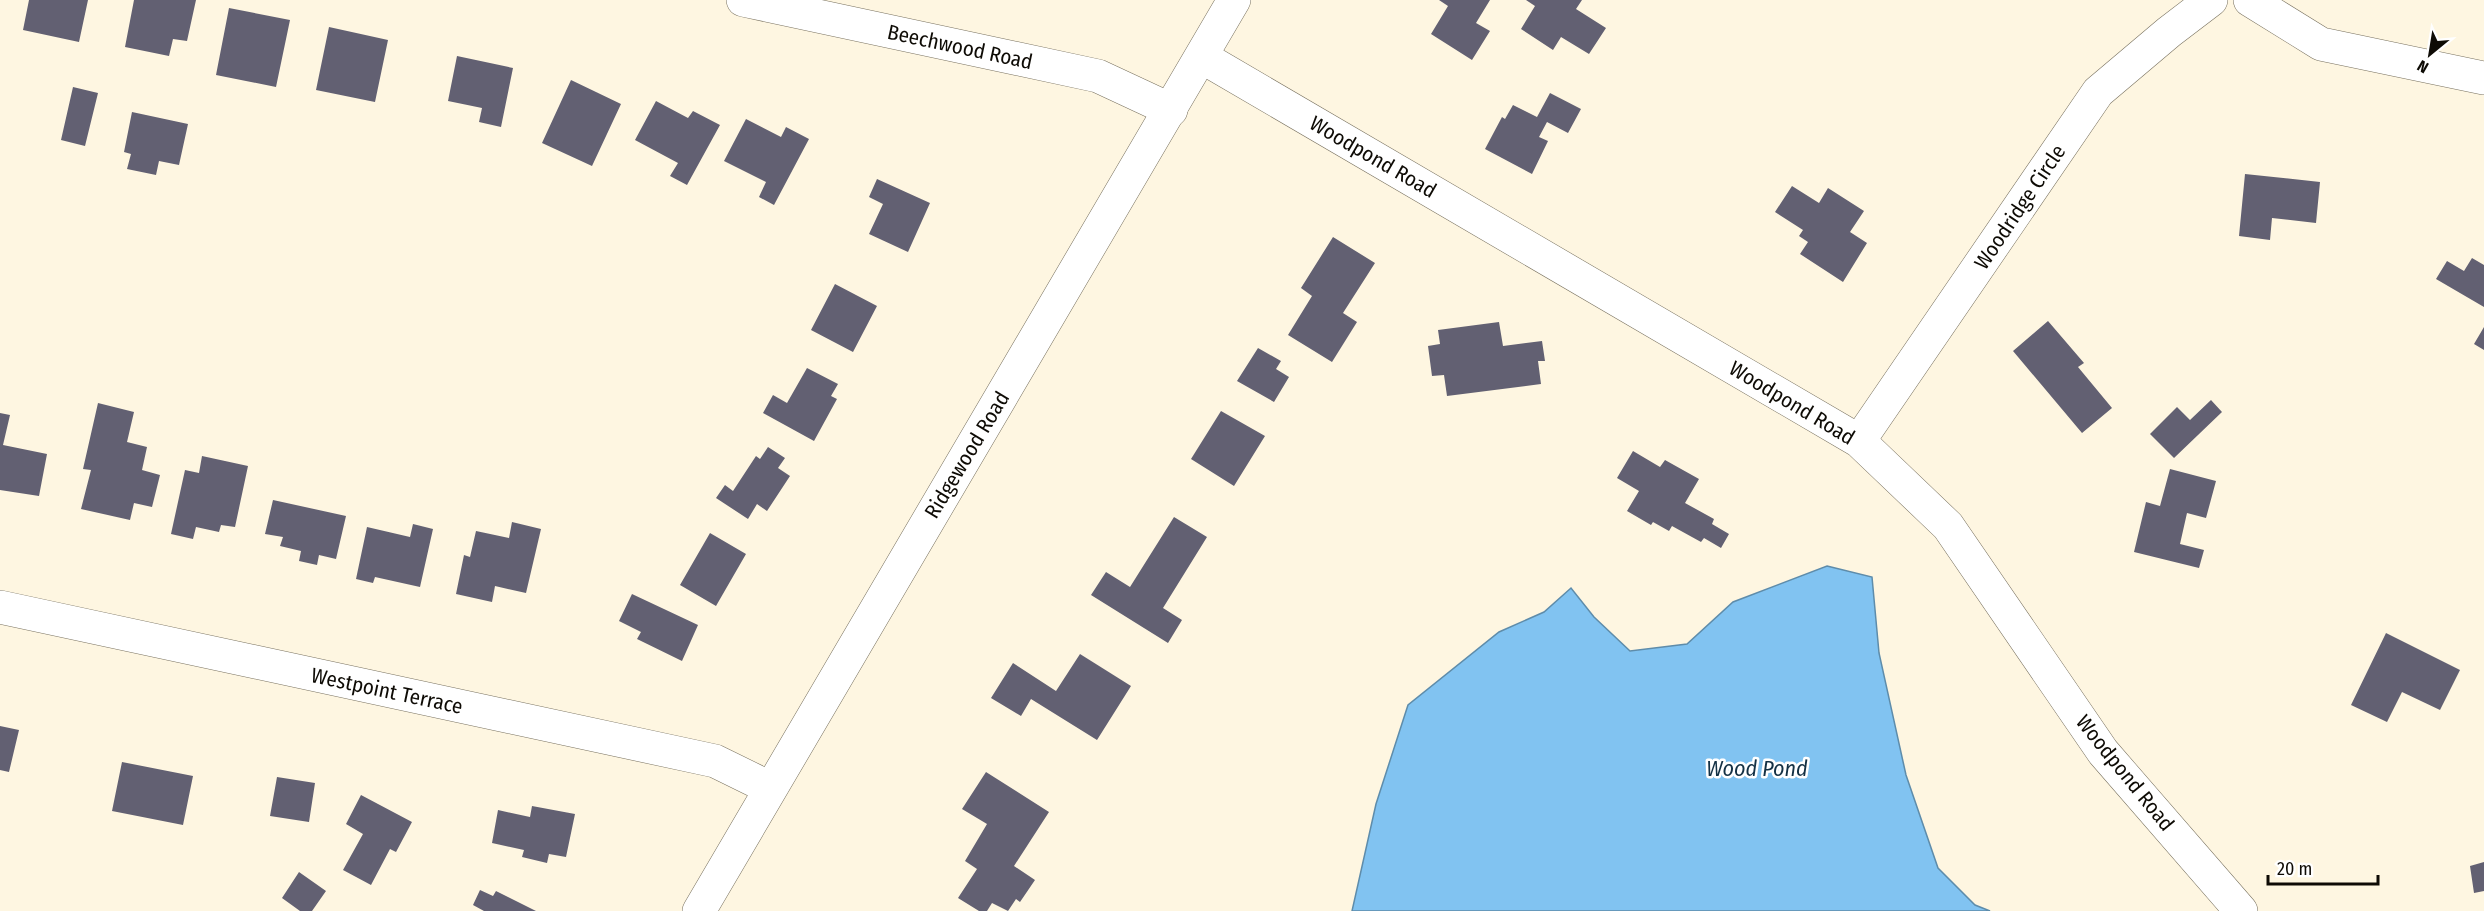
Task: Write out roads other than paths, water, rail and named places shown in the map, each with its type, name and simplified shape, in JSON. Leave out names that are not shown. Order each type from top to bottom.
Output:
[{"type":"street","name":"Beechwood Road","points":[[743,0],[1098,76],[1171,110]]},
{"type":"street","name":"Ridgewood Road","points":[[699,911],[1234,0]]},
{"type":"street","name":"Woodridge Circle","points":[[1859,441],[2098,92],[2211,0]]},
{"type":"street","points":[[2250,0],[2321,45],[2484,78]]},
{"type":"street","name":"Woodpond Road","points":[[1202,57],[1859,441],[1948,526],[2103,752],[2241,911]]},
{"type":"street","name":"Westpoint Terrace","points":[[0,607],[715,761],[770,788]]},
{"type":"water","name":"Wood Pond","points":[[1827,566],[1872,577],[1879,653],[1906,775],[1938,868],[1975,905],[1990,911],[1352,911],[1376,804],[1408,705],[1499,632],[1544,612],[1571,588],[1594,617],[1630,651],[1687,644],[1733,602]]}]
